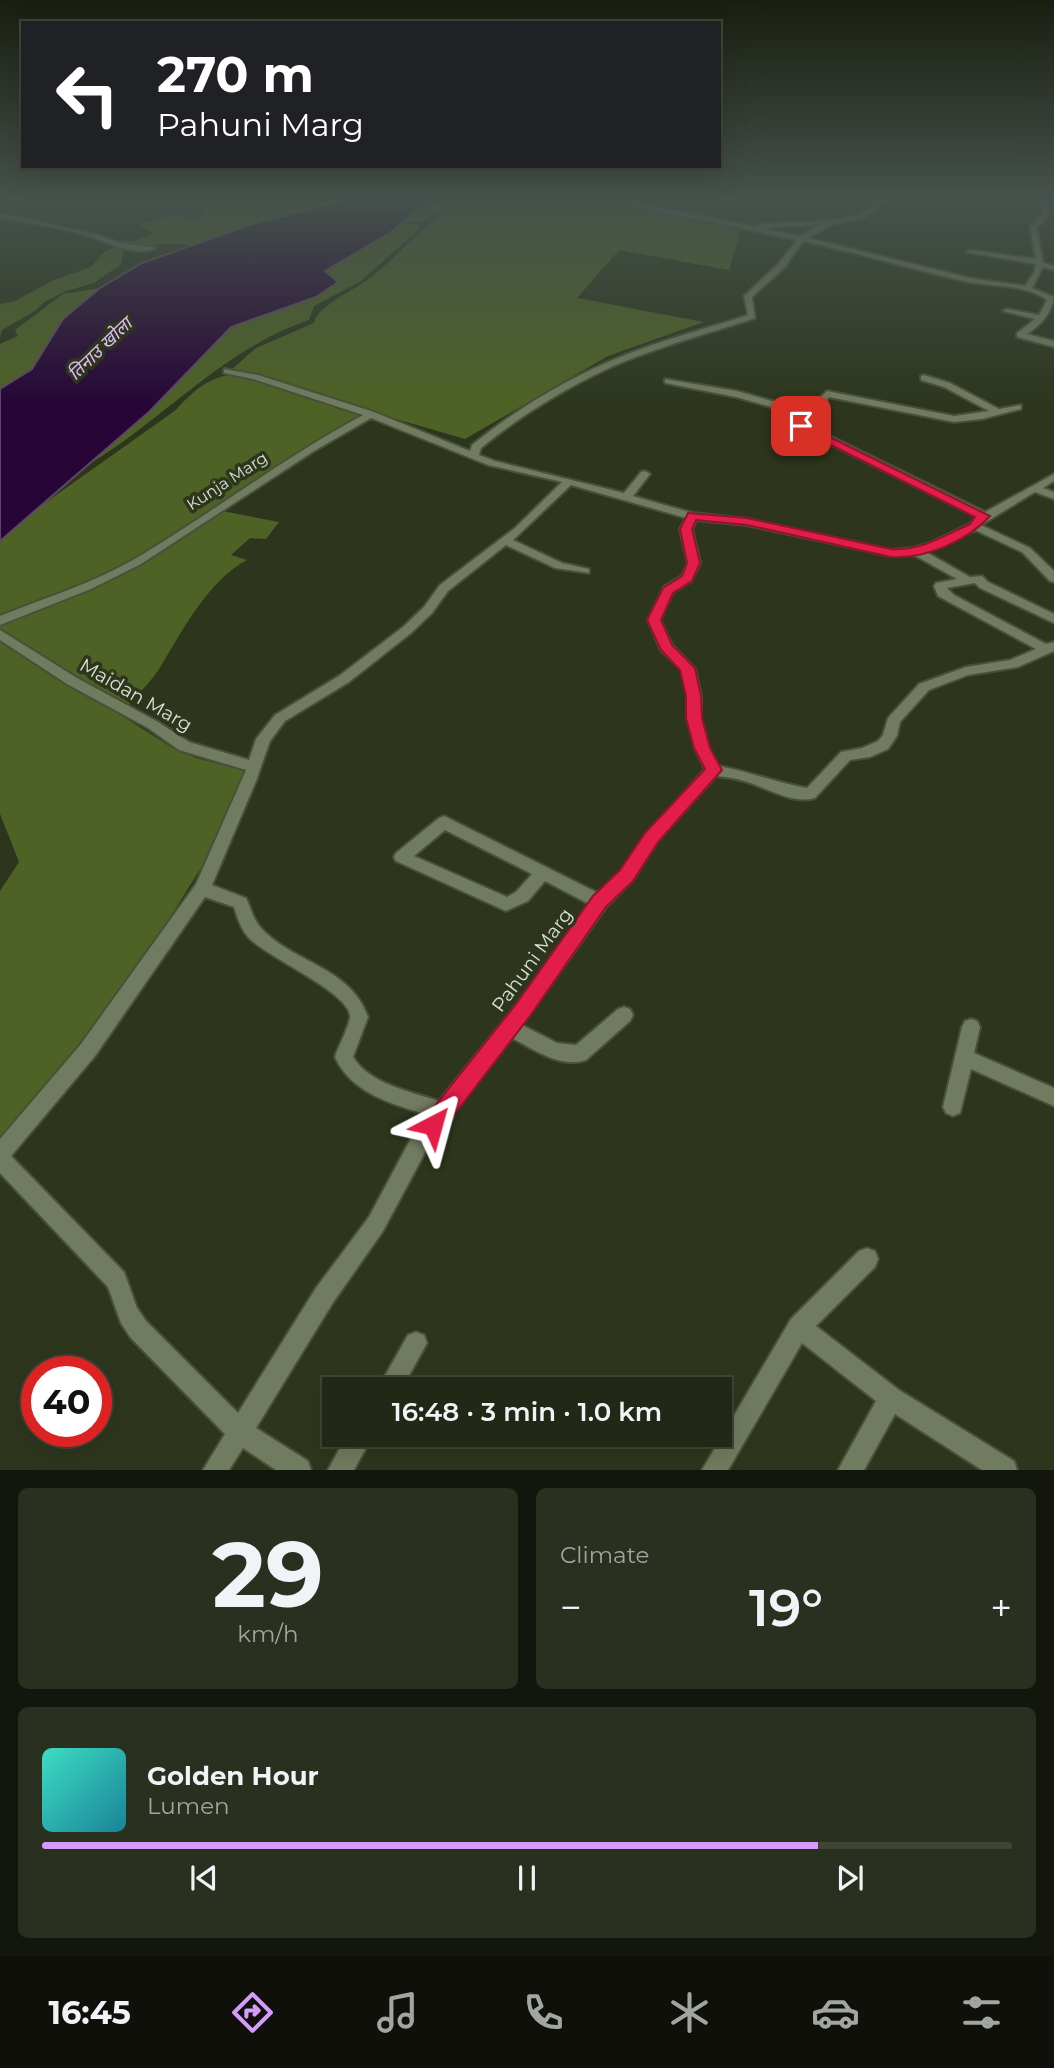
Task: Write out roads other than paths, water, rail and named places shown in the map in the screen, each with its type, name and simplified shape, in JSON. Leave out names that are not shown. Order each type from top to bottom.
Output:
[{"type":"street","points":[[474,456],[476,447],[509,420],[600,369],[625,358],[752,316],[748,296],[779,267]]},
{"type":"street","points":[[922,267],[968,280],[1027,289],[1052,297],[1047,314],[1020,335],[1054,344]]},
{"type":"street","points":[[1027,289],[1039,267]]},
{"type":"street","points":[[1007,311],[1047,314]]},
{"type":"street","points":[[227,371],[255,377],[371,414],[492,463],[626,496],[692,516],[747,522],[891,553],[918,552],[980,521],[1054,477]]},
{"type":"street","points":[[925,378],[947,385],[997,412]]},
{"type":"street","points":[[667,381],[737,394],[809,415]]},
{"type":"street","points":[[1018,407],[954,419],[827,394],[801,426],[980,521],[1026,550],[1054,578]]},
{"type":"street","name":"Kunja Marg","points":[[0,621],[115,574],[315,445],[371,414]]},
{"type":"street","points":[[626,496],[646,474]]},
{"type":"street","points":[[299,1469],[240,1432],[138,1329],[129,1315],[116,1280],[0,1157],[88,1050],[203,887],[254,768],[262,739],[280,718],[371,659],[428,610],[444,588],[531,520],[569,481]]},
{"type":"street","points":[[1033,488],[1054,496]]},
{"type":"street","points":[[692,516],[686,529],[694,563],[687,578],[668,590],[654,620],[666,647],[688,668],[694,696],[694,718],[702,748],[713,770],[747,776],[780,789],[810,793],[846,756],[883,745],[890,736],[894,721],[924,687],[966,671],[1013,664],[1051,648]]},
{"type":"street","points":[[506,541],[559,566],[585,571]]},
{"type":"street","points":[[918,552],[967,580]]},
{"type":"street","points":[[1051,648],[950,598],[939,589],[940,586],[978,579],[984,585],[1054,619]]},
{"type":"street","name":"Maidan Marg","points":[[0,634],[184,746],[254,768]]},
{"type":"street","name":"Pahuni Marg","points":[[215,1469],[276,1377],[324,1296],[376,1224],[422,1138],[509,1028],[600,902],[627,876],[652,838],[713,770]]},
{"type":"street","points":[[542,873],[515,902],[506,904],[402,857],[444,822],[600,902]]},
{"type":"street","points":[[203,887],[211,893],[240,904],[255,933],[305,964],[354,1002],[359,1017],[344,1057],[351,1071],[398,1096],[445,1112]]},
{"type":"street","points":[[509,1028],[555,1051],[579,1054],[624,1015]]},
{"type":"street","points":[[953,1107],[971,1027]]},
{"type":"street","points":[[964,1057],[1054,1097]]},
{"type":"street","points":[[714,1469],[799,1327],[867,1259]]},
{"type":"street","points":[[799,1327],[891,1398],[1005,1469]]},
{"type":"street","points":[[396,1377],[416,1343]]},
{"type":"street","points":[[850,1469],[891,1398]]},
{"type":"street","points":[[340,1469],[354,1447]]},
{"type":"water","name":"तिनाउ खोला","points":[[136,267],[332,267],[325,271],[338,282],[316,297],[231,327],[149,412],[0,541],[0,389],[32,369],[63,319],[100,288]]}]
